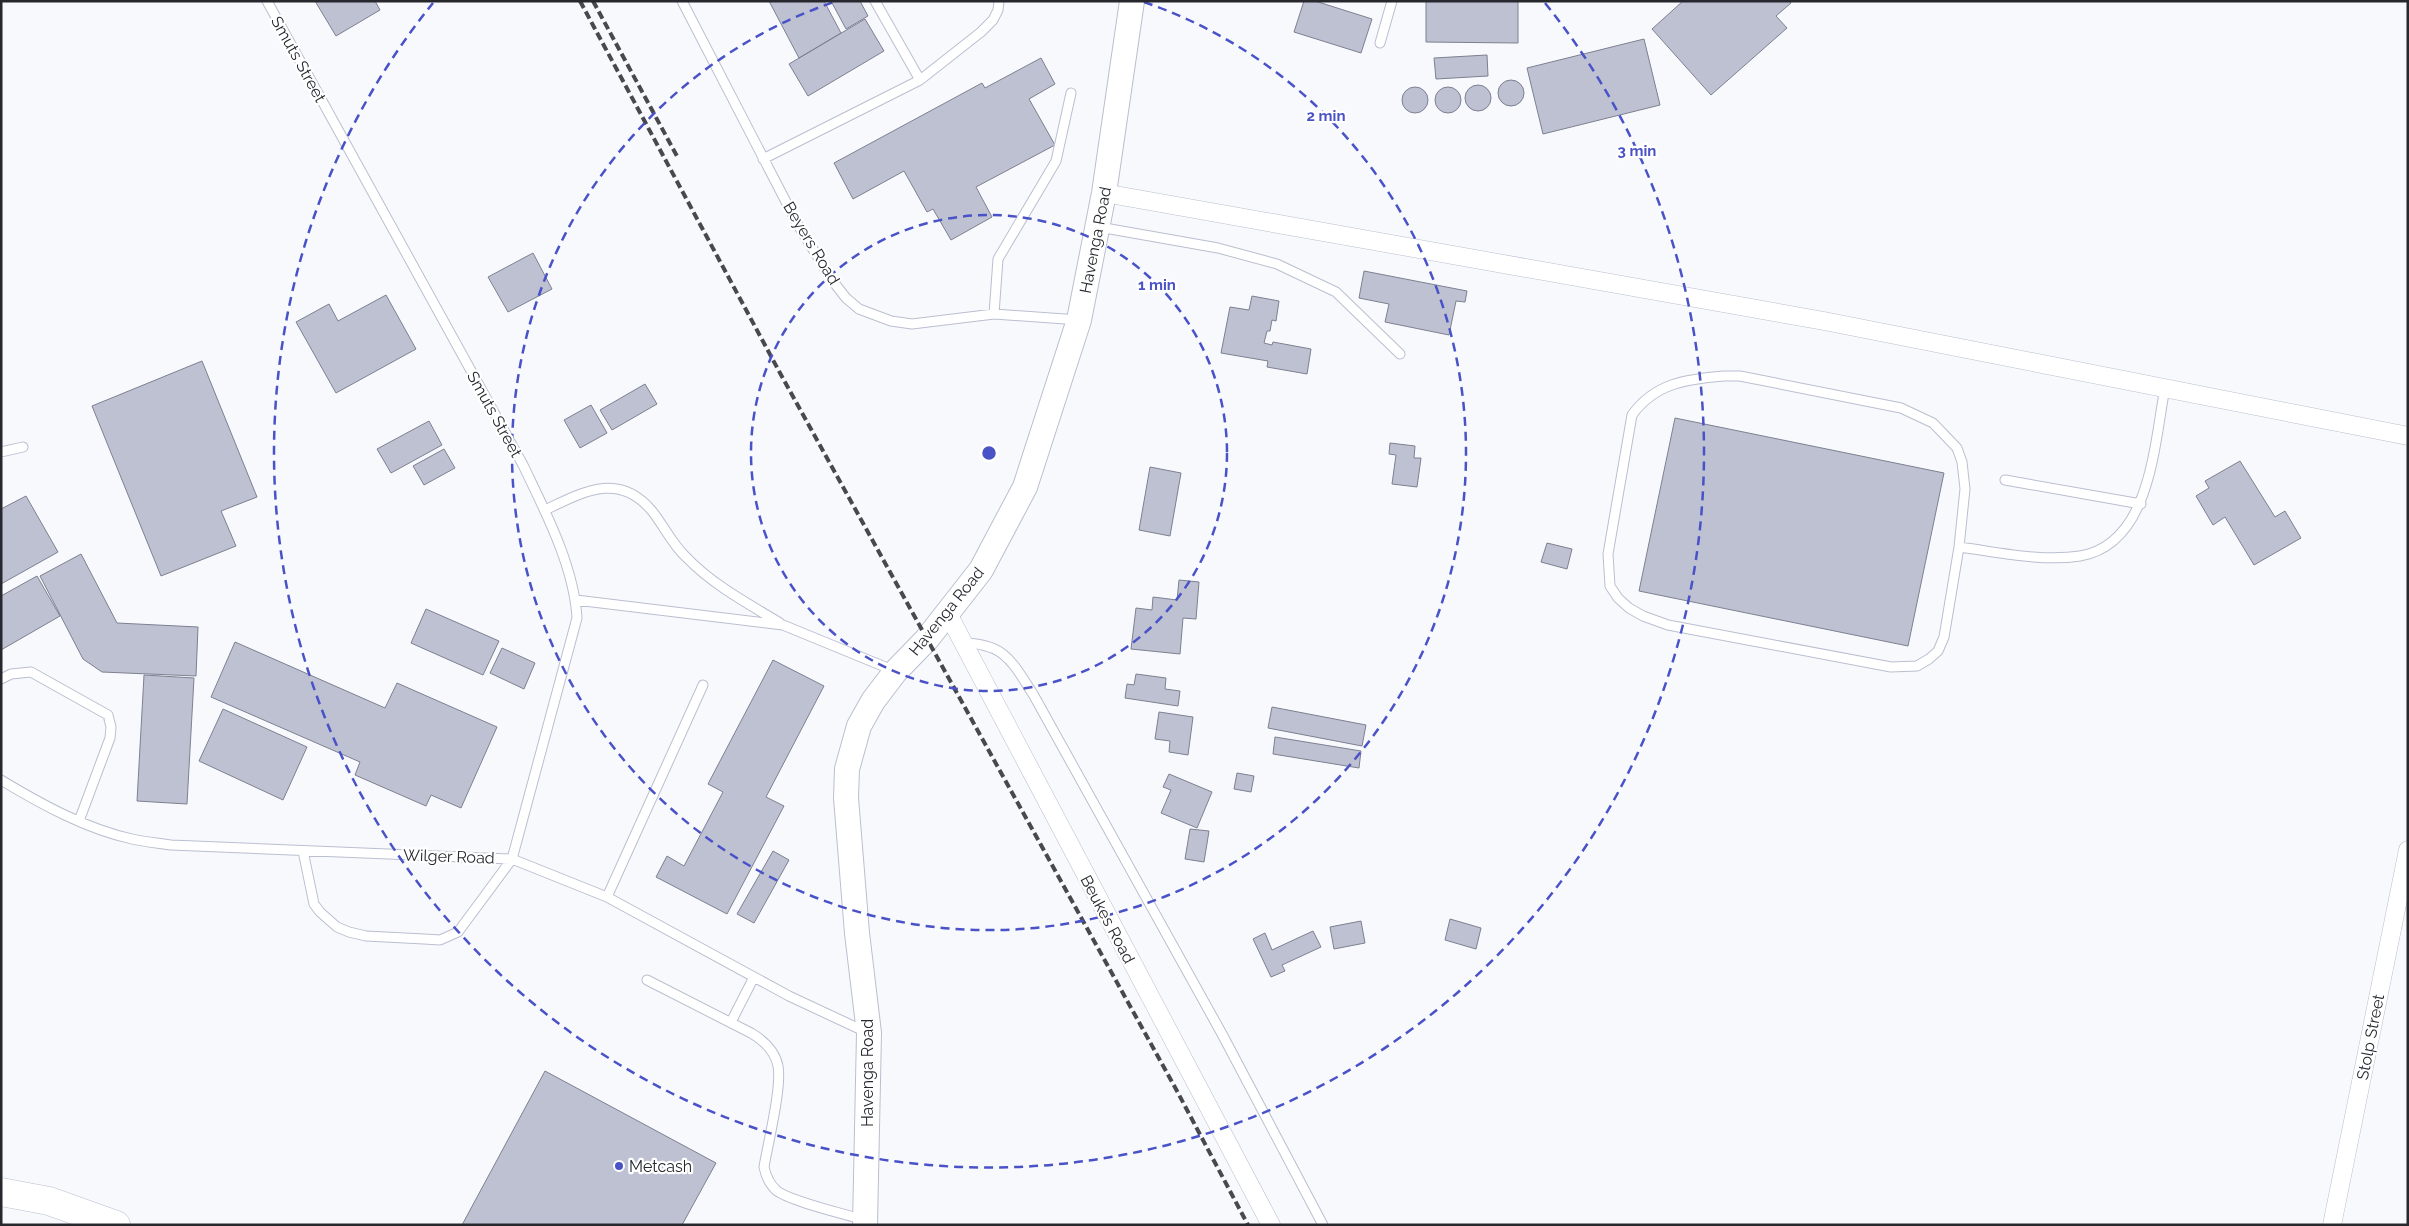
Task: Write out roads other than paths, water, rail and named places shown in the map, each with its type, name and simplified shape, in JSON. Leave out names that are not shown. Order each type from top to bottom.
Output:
[{"type":"highway","points":[[1,1192],[49,1201],[116,1225]]},
{"type":"street","name":"Havenga Road","points":[[865,1222],[869,1033],[857,933],[846,798],[847,769],[859,726],[895,672],[927,639],[981,570],[1025,487],[1079,320],[1104,193],[1132,1]]},
{"type":"street","points":[[1104,193],[1824,321],[2408,436]]},
{"type":"street","name":"Beukes Road","points":[[947,612],[1271,1225]]},
{"type":"street","name":"Stolp Street","points":[[2332,1225],[2408,850]]},
{"type":"lane","name":"Smuts Street","points":[[267,1],[523,465],[556,536],[576,600],[577,618],[572,641],[512,859]]},
{"type":"lane","name":"Beyers Road","points":[[682,1],[798,225],[832,280],[846,298],[859,309],[891,321],[912,324],[994,314],[1079,320]]},
{"type":"lane","points":[[875,1],[920,80]]},
{"type":"lane","points":[[763,159],[920,80],[981,32],[993,20],[998,10],[999,1]]},
{"type":"lane","points":[[1380,43],[1392,1]]},
{"type":"lane","points":[[994,314],[998,259],[1056,161],[1071,93]]},
{"type":"lane","points":[[1098,227],[1218,248],[1277,264],[1336,292],[1400,354]]},
{"type":"lane","points":[[1724,376],[1740,376],[1914,412],[1933,424],[1951,440],[1957,448],[1962,462],[1965,489],[1959,547],[1944,637],[1938,651],[1917,666],[1891,668],[1668,625],[1643,616],[1618,598],[1610,586],[1608,570],[1608,554],[1632,415],[1641,402],[1656,391],[1688,380],[1724,376]]},
{"type":"lane","points":[[1959,547],[2044,557],[2082,556],[2096,550],[2122,533],[2140,504],[2164,388]]},
{"type":"lane","points":[[1,452],[23,447]]},
{"type":"lane","points":[[2005,480],[2140,504]]},
{"type":"lane","points":[[545,510],[588,490],[609,488],[624,490],[641,500],[684,556],[712,582],[783,625],[895,672]]},
{"type":"lane","points":[[576,600],[783,625]]},
{"type":"lane","points":[[962,643],[988,645],[1002,653],[1033,694],[1222,1034],[1323,1225]]},
{"type":"lane","points":[[1,679],[11,674],[31,672],[108,715],[112,727],[110,738],[79,821]]},
{"type":"lane","points":[[607,897],[703,685]]},
{"type":"lane","name":"Wilger Road","points":[[1,780],[34,800],[79,821],[133,840],[171,844],[303,851],[512,859],[607,897],[789,996],[869,1033]]},
{"type":"lane","points":[[303,851],[314,904],[327,919],[349,932],[366,936],[440,940],[458,932],[512,859]]},
{"type":"lane","points":[[731,1022],[754,977]]},
{"type":"lane","points":[[647,980],[731,1022],[762,1040],[778,1066],[778,1083],[764,1167],[767,1180],[784,1194],[865,1222]]},
{"type":"railway","points":[[580,1],[780,373],[1177,1091],[1248,1225]]},
{"type":"railway","points":[[593,1],[678,158]]},
{"type":"place","name":"Metcash","points":[[619,1166]]}]
